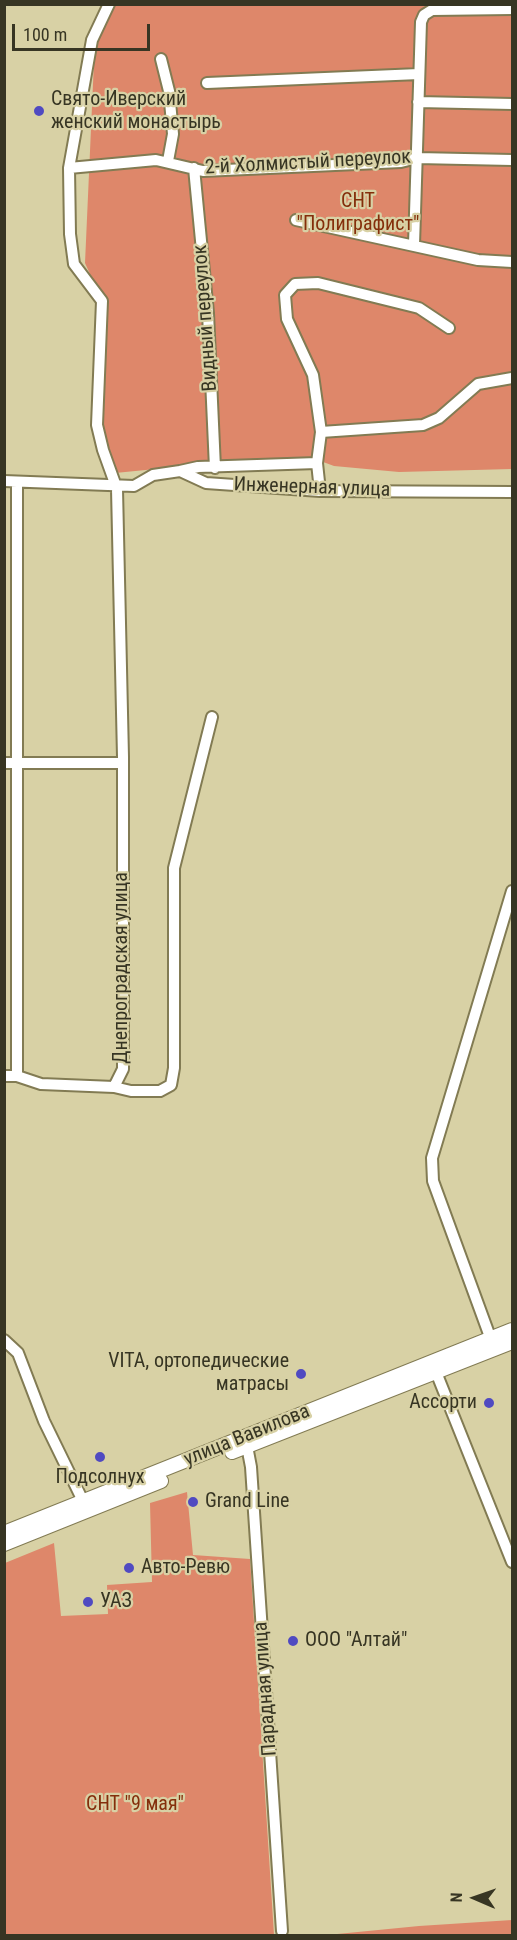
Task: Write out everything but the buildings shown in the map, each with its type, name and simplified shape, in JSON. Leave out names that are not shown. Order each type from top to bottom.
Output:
[{"type":"main road","name":"улица Вавилова","points":[[4,1544],[436,1372],[513,1330]]},
{"type":"main road","name":"улица Вавилова","points":[[4,1533],[492,1343],[513,1342]]},
{"type":"street","points":[[109,4],[92,40],[69,168],[70,234],[74,264],[102,301],[97,425],[103,450],[117,486]]},
{"type":"street","points":[[414,245],[420,21],[432,10],[513,9]]},
{"type":"street","points":[[161,59],[169,91],[173,134],[168,161]]},
{"type":"street","points":[[207,83],[419,74]]},
{"type":"street","points":[[418,102],[513,104]]},
{"type":"street","name":"2-й Холмистый переулок","points":[[69,168],[168,161],[203,171],[395,162],[417,158],[513,160]]},
{"type":"street","name":"Видный переулок","points":[[194,168],[208,313],[215,468]]},
{"type":"street","points":[[296,220],[478,260],[513,262]]},
{"type":"street","points":[[320,491],[317,463],[321,432],[313,375],[287,319],[285,295],[296,284],[318,284],[419,308],[449,328]]},
{"type":"street","points":[[321,432],[423,425],[439,418],[478,384],[513,378]]},
{"type":"street","points":[[4,481],[134,486],[153,475],[198,467],[317,463]]},
{"type":"street","name":"Инженерная улица","points":[[180,471],[206,483],[320,491],[513,492]]},
{"type":"street","points":[[17,482],[17,1076]]},
{"type":"street","name":"Днепроградская улица","points":[[117,486],[122,763],[123,1069],[114,1087],[131,1091],[160,1091],[171,1085],[174,1068],[174,868],[212,717]]},
{"type":"street","points":[[4,763],[122,763]]},
{"type":"street","points":[[492,1343],[434,1181],[432,1158],[513,891]]},
{"type":"street","points":[[4,1076],[17,1076],[41,1084],[114,1087]]},
{"type":"street","points":[[4,1340],[18,1353],[44,1421],[83,1501]]},
{"type":"street","points":[[436,1372],[513,1562]]},
{"type":"street","name":"Парадная улица","points":[[247,1446],[251,1467],[282,1931]]},
{"type":"green space","name":"СНТ \"Полиграфист\"","points":[[110,5],[512,5],[512,469],[399,472],[334,466],[315,459],[217,463],[115,473],[101,423],[102,301],[85,263],[95,39]]},
{"type":"green space","name":"СНТ \"9 мая\"","points":[[187,1492],[193,1555],[250,1559],[274,1935],[5,1935],[5,1563],[54,1543],[61,1616],[108,1614],[107,1585],[152,1582],[150,1503]]},
{"type":"green space","points":[[512,1920],[512,1935],[327,1935],[419,1926]]},
{"type":"place","name":"Свято-Иверский женский монастырь","points":[[39,111]]},
{"type":"place","name":"VITA, ортопедические матрасы","points":[[301,1374]]},
{"type":"place","name":"Ассорти","points":[[489,1403]]},
{"type":"place","name":"Подсолнух","points":[[100,1457]]},
{"type":"place","name":"Grand Line","points":[[193,1502]]},
{"type":"place","name":"Авто-Ревю","points":[[129,1568]]},
{"type":"place","name":"УАЗ","points":[[88,1602]]},
{"type":"place","name":"ООО \"Алтай\"","points":[[293,1641]]}]
